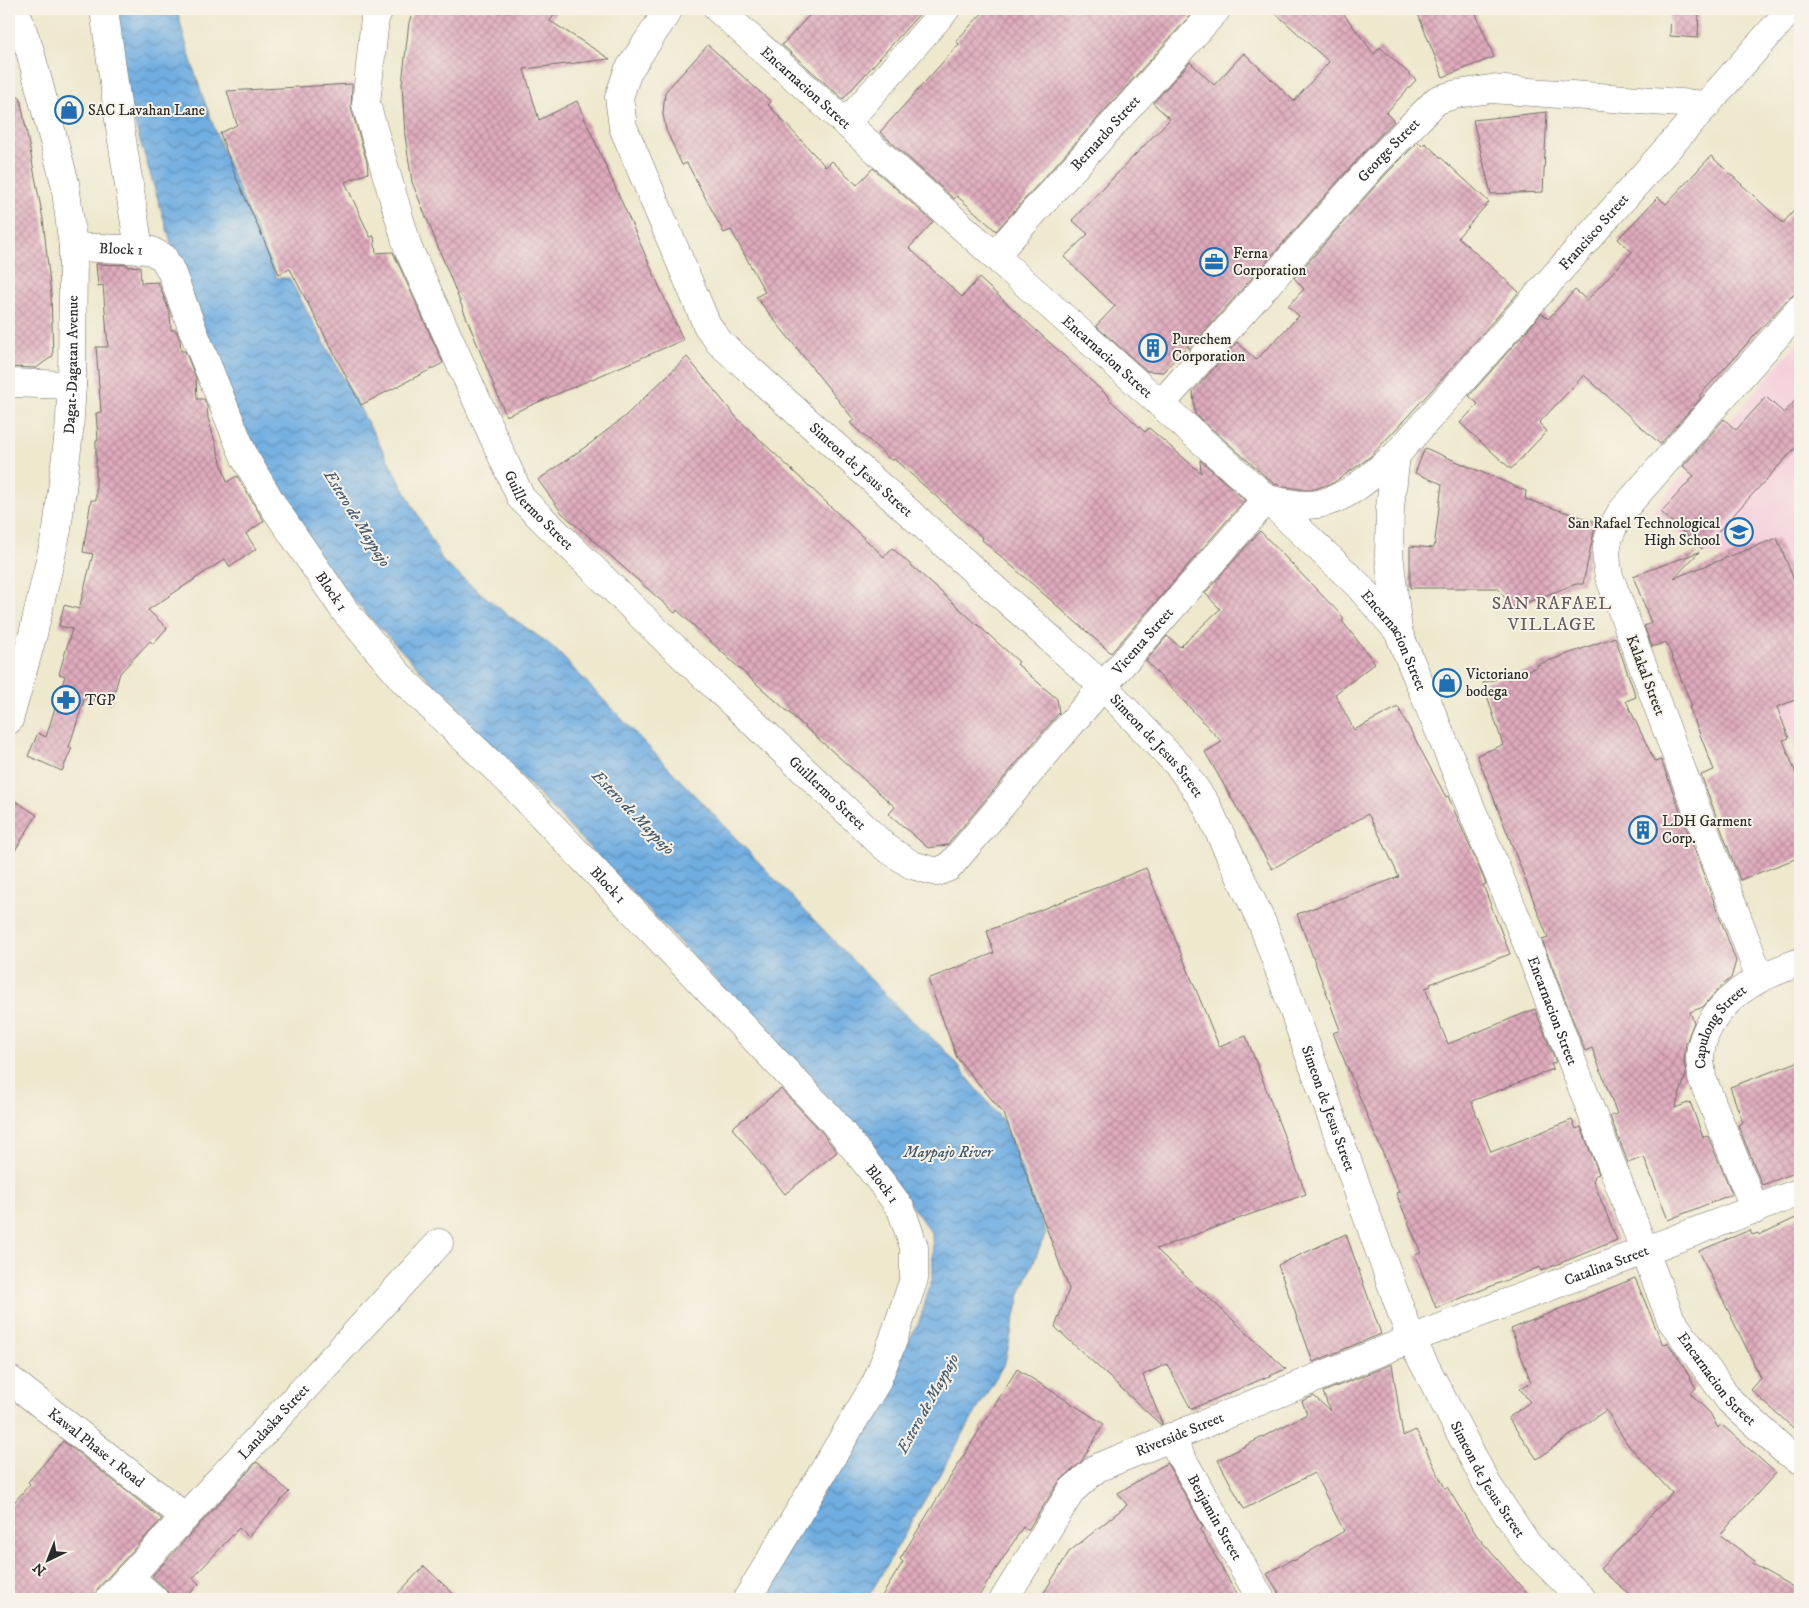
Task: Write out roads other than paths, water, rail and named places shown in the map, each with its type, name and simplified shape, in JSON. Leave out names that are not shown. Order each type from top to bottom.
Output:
[{"type":"street","name":"Dagat-Dagatan Avenue","points":[[9,720],[33,634],[57,530],[70,432],[72,385],[73,247],[65,183],[30,51],[15,9]]},
{"type":"street","points":[[104,9],[120,134],[140,249]]},
{"type":"street","name":"Guillermo Street","points":[[379,9],[375,18],[366,104],[405,239],[521,498],[666,640],[885,846],[912,865],[937,872]]},
{"type":"street","name":"Simeon de Jesus Street","points":[[669,9],[628,70],[619,97],[623,127],[707,325],[720,343],[1103,686],[1180,767],[1206,804],[1263,925],[1412,1339],[1487,1484],[1528,1545],[1582,1599]]},
{"type":"street","name":"Encarnacion Street","points":[[718,9],[1268,499],[1357,584],[1398,631],[1528,946],[1671,1320],[1730,1400],[1784,1450],[1800,1460]]},
{"type":"street","points":[[846,123],[946,9]]},
{"type":"street","name":"Bernardo Street","points":[[994,256],[1217,9]]},
{"type":"street","name":"Francisco Street","points":[[1268,499],[1297,504],[1318,504],[1340,497],[1364,482],[1396,455],[1790,9]]},
{"type":"street","name":"George Street","points":[[1161,404],[1375,164],[1437,100],[1457,94],[1491,89],[1707,105]]},
{"type":"street","name":"Block 1","points":[[73,247],[140,249],[148,250],[163,257],[171,271],[245,458],[274,507],[345,611],[404,681],[513,785],[832,1120],[901,1209],[914,1247],[914,1279],[892,1343],[876,1383],[747,1599]]},
{"type":"street","name":"Kalakal Street","points":[[1760,978],[1608,576],[1605,557],[1609,533],[1621,512],[1800,309]]},
{"type":"street","points":[[9,383],[72,385]]},
{"type":"street","points":[[1396,455],[1390,508],[1389,554],[1398,631]]},
{"type":"street","name":"Vicenta Street","points":[[937,872],[949,867],[1103,686],[1268,499]]},
{"type":"street","name":"Capulong Street","points":[[1755,1210],[1702,1078],[1700,1057],[1704,1039],[1714,1017],[1734,996],[1760,978],[1800,962]]},
{"type":"street","name":"Catalina Street","points":[[1412,1339],[1800,1192]]},
{"type":"street","name":"Landaska Street","points":[[109,1599],[439,1243]]},
{"type":"street","name":"Riverside Street","points":[[1004,1599],[1072,1490],[1097,1468],[1412,1339]]},
{"type":"street","name":"Kawal Phase 1 Road","points":[[9,1379],[185,1517]]},
{"type":"street","name":"Benjamin Street","points":[[1170,1437],[1260,1599]]},
{"type":"street","points":[[129,1577],[154,1599]]},
{"type":"water","name":"Maypajo River","points":[[100,9],[177,9],[208,112],[234,179],[277,278],[289,278],[444,563],[504,612],[552,646],[901,1011],[946,1051],[1003,1121],[1046,1233],[1020,1294],[1005,1362],[867,1599],[758,1599],[848,1451],[919,1322],[933,1276],[932,1234],[853,1124],[337,583],[270,487],[198,331]]},
{"type":"place","name":"SAC Lavahan Lane","points":[[69,110]]},
{"type":"place","name":"Ferna Corporation","points":[[1214,262]]},
{"type":"place","name":"Purechem Corporation","points":[[1153,348]]},
{"type":"place","name":"San Rafael Technological High School","points":[[1739,532]]},
{"type":"place","name":"Victoriano bodega","points":[[1447,683]]},
{"type":"place","name":"TGP","points":[[66,700]]},
{"type":"place","name":"LDH Garment Corp.","points":[[1643,830]]},
{"type":"district","name":"SAN RAFAEL VILLAGE","points":[[1552,613]]},
{"type":"water label","name":"Estero de Maypajo","points":[[358,518]]},
{"type":"water label","name":"Estero de Maypajo","points":[[634,812]]},
{"type":"water label","name":"Estero de Maypajo","points":[[927,1403]]}]
